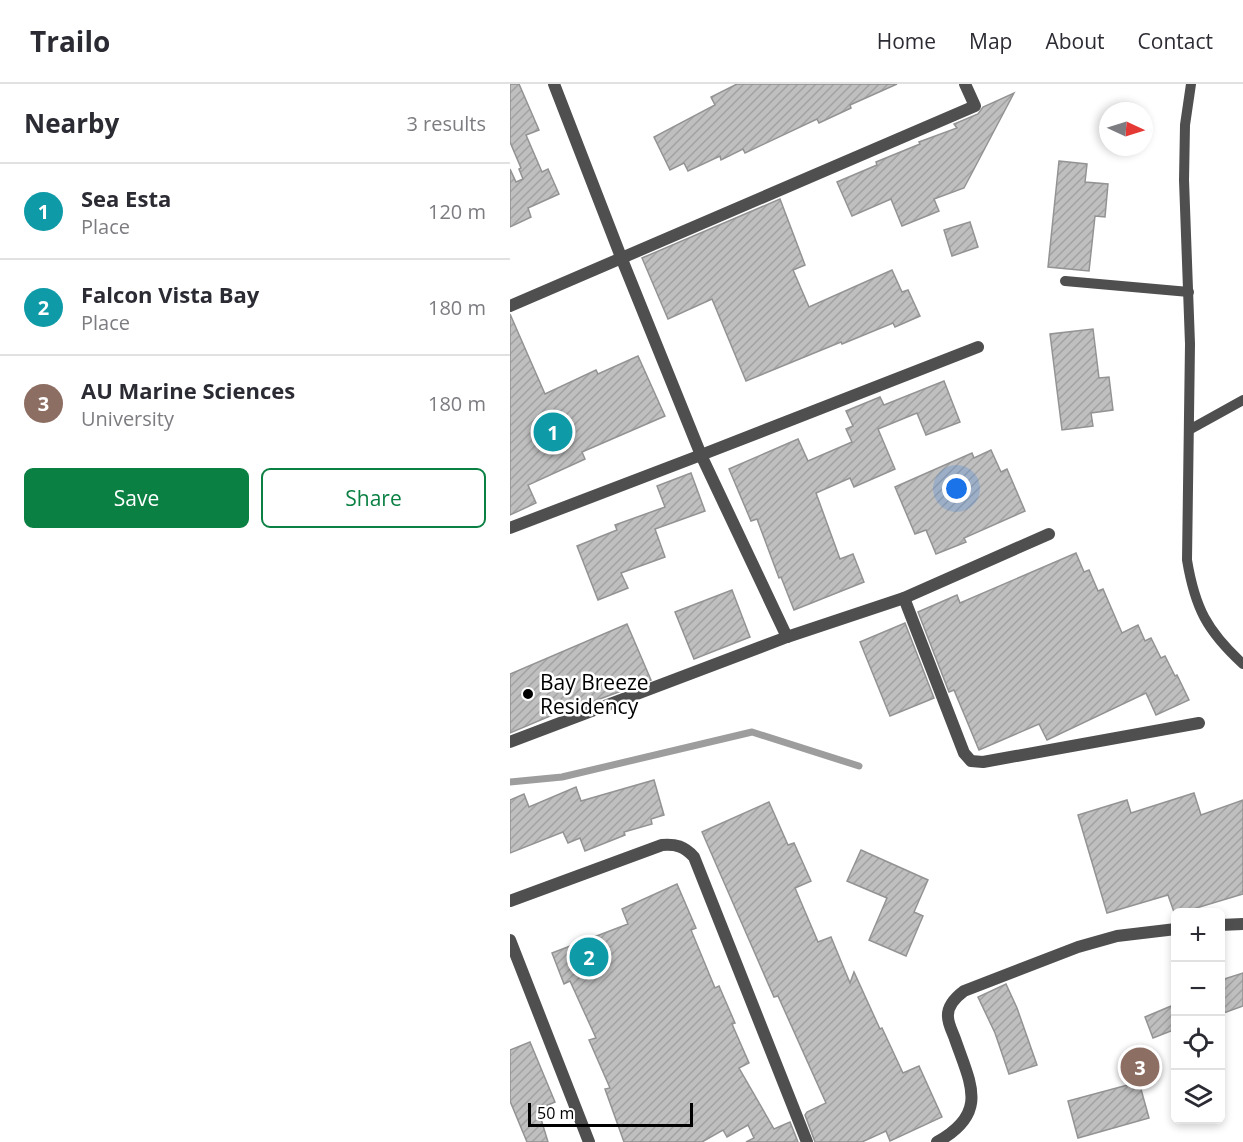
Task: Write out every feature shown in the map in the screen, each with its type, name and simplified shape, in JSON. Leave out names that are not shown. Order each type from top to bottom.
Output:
[{"type":"street","points":[[554,84],[701,455],[787,637]]},
{"type":"street","points":[[510,306],[975,106],[965,84]]},
{"type":"street","points":[[510,528],[978,347]]},
{"type":"street","points":[[510,742],[787,637],[904,598],[1049,534]]},
{"type":"street","points":[[904,598],[964,753],[971,761],[983,762],[1199,723]]},
{"type":"street","points":[[510,901],[662,845],[674,844],[685,847],[694,856],[807,1142]]},
{"type":"street","points":[[1225,925],[1243,924]]},
{"type":"street","points":[[937,1142],[963,1123],[971,1107],[972,1088],[947,1016],[952,1001],[964,991],[1078,947],[1117,936],[1171,930]]},
{"type":"street","points":[[510,940],[589,1142]]},
{"type":"lane","points":[[1191,84],[1185,125],[1184,180],[1189,292],[1187,560],[1192,592],[1206,620],[1223,645],[1243,664]]},
{"type":"lane","points":[[1065,281],[1189,292]]},
{"type":"lane","points":[[1188,430],[1243,400]]},
{"type":"building","points":[[510,84],[519,84],[539,130],[526,135],[542,172],[548,169],[559,194],[528,208],[531,217],[510,227],[510,169],[516,182],[523,179],[510,142]]},
{"type":"building","points":[[737,84],[897,84],[850,105],[851,108],[819,123],[817,119],[745,153],[743,149],[721,160],[720,156],[688,171],[684,163],[670,170],[654,137],[715,105],[711,97]]},
{"type":"building","points":[[1014,93],[964,188],[934,199],[939,211],[902,226],[891,199],[852,216],[837,182],[877,165],[876,162],[920,144],[919,142],[957,128],[954,124],[978,114],[983,107]]},
{"type":"building","points":[[1059,161],[1087,164],[1085,182],[1108,184],[1105,217],[1095,216],[1089,271],[1048,267]]},
{"type":"building","points":[[780,199],[805,265],[793,270],[809,307],[892,270],[902,292],[908,290],[920,316],[895,327],[893,323],[842,344],[841,342],[746,381],[712,299],[668,319],[642,258]]},
{"type":"building","points":[[970,222],[978,247],[952,256],[944,230]]},
{"type":"building","points":[[510,314],[545,394],[596,370],[598,374],[638,356],[665,416],[582,452],[585,459],[528,485],[536,503],[510,515]]},
{"type":"building","points":[[1093,329],[1099,378],[1109,377],[1113,410],[1091,413],[1093,426],[1062,430],[1050,334]]},
{"type":"building","points":[[944,381],[960,422],[926,435],[917,413],[878,429],[895,469],[854,487],[850,478],[816,493],[840,559],[853,554],[864,582],[794,610],[781,577],[779,578],[757,519],[751,521],[729,469],[798,439],[808,461],[852,442],[846,429],[853,426],[846,411],[880,397],[884,405]]},
{"type":"building","points":[[991,450],[1001,472],[1007,469],[1025,511],[964,538],[966,542],[936,554],[926,530],[915,534],[895,487],[972,453],[974,458]]},
{"type":"building","points":[[691,473],[705,511],[655,529],[665,557],[621,573],[628,588],[598,600],[577,546],[617,530],[615,525],[665,507],[657,486]]},
{"type":"building","points":[[1076,553],[1084,572],[1089,570],[1098,591],[1103,589],[1122,633],[1138,625],[1145,641],[1151,638],[1161,658],[1165,656],[1175,676],[1177,675],[1189,700],[1156,715],[1146,693],[1047,740],[1039,724],[979,750],[954,690],[949,692],[918,612],[957,595],[960,603]]},
{"type":"building","points":[[732,590],[750,637],[694,659],[675,612]]},
{"type":"building","points":[[905,623],[934,698],[890,716],[860,642]]},
{"type":"building","points":[[627,624],[651,680],[570,710],[569,708],[510,733],[510,674]]},
{"type":"building","points":[[654,780],[664,815],[651,819],[652,824],[624,832],[625,835],[585,851],[580,838],[568,843],[563,832],[510,853],[510,800],[524,794],[529,807],[576,787],[581,801]]},
{"type":"building","points":[[1194,793],[1201,815],[1243,800],[1243,894],[1196,908],[1173,908],[1168,895],[1107,913],[1078,815],[1127,800],[1131,813]]},
{"type":"building","points":[[769,802],[788,845],[794,843],[811,881],[795,888],[818,942],[831,937],[850,983],[854,972],[903,1073],[919,1066],[942,1117],[890,1141],[886,1131],[862,1142],[815,1142],[805,1115],[826,1103],[778,996],[774,997],[702,832]]},
{"type":"building","points":[[861,850],[928,880],[914,912],[923,916],[906,956],[869,940],[887,898],[847,881]]},
{"type":"building","points":[[677,884],[696,928],[691,930],[715,988],[719,986],[749,1063],[739,1068],[774,1129],[790,1122],[798,1142],[746,1142],[754,1138],[748,1125],[727,1137],[723,1130],[702,1142],[624,1142],[605,1089],[610,1088],[589,1040],[596,1038],[570,981],[564,984],[552,953],[628,924],[622,909]]},
{"type":"building","points":[[1243,973],[1243,1006],[1225,1013],[1225,979]]},
{"type":"building","points":[[1006,984],[1037,1065],[1009,1074],[995,1033],[978,997]]},
{"type":"building","points":[[1171,1006],[1171,1031],[1153,1038],[1145,1017]]},
{"type":"building","points":[[530,1042],[555,1102],[538,1109],[548,1142],[527,1142],[510,1101],[510,1050]]},
{"type":"building","points":[[1139,1082],[1149,1118],[1078,1138],[1068,1101]]},
{"type":"waterway","points":[[510,782],[562,777],[752,732],[859,766]]},
{"type":"place","name":"Sea Esta","points":[[553,432]]},
{"type":"place","name":"Bay Breeze Residency","points":[[528,694]]},
{"type":"place","name":"Falcon Vista Bay","points":[[589,957]]},
{"type":"place","name":"AU Marine Sciences","points":[[1140,1067]]}]
